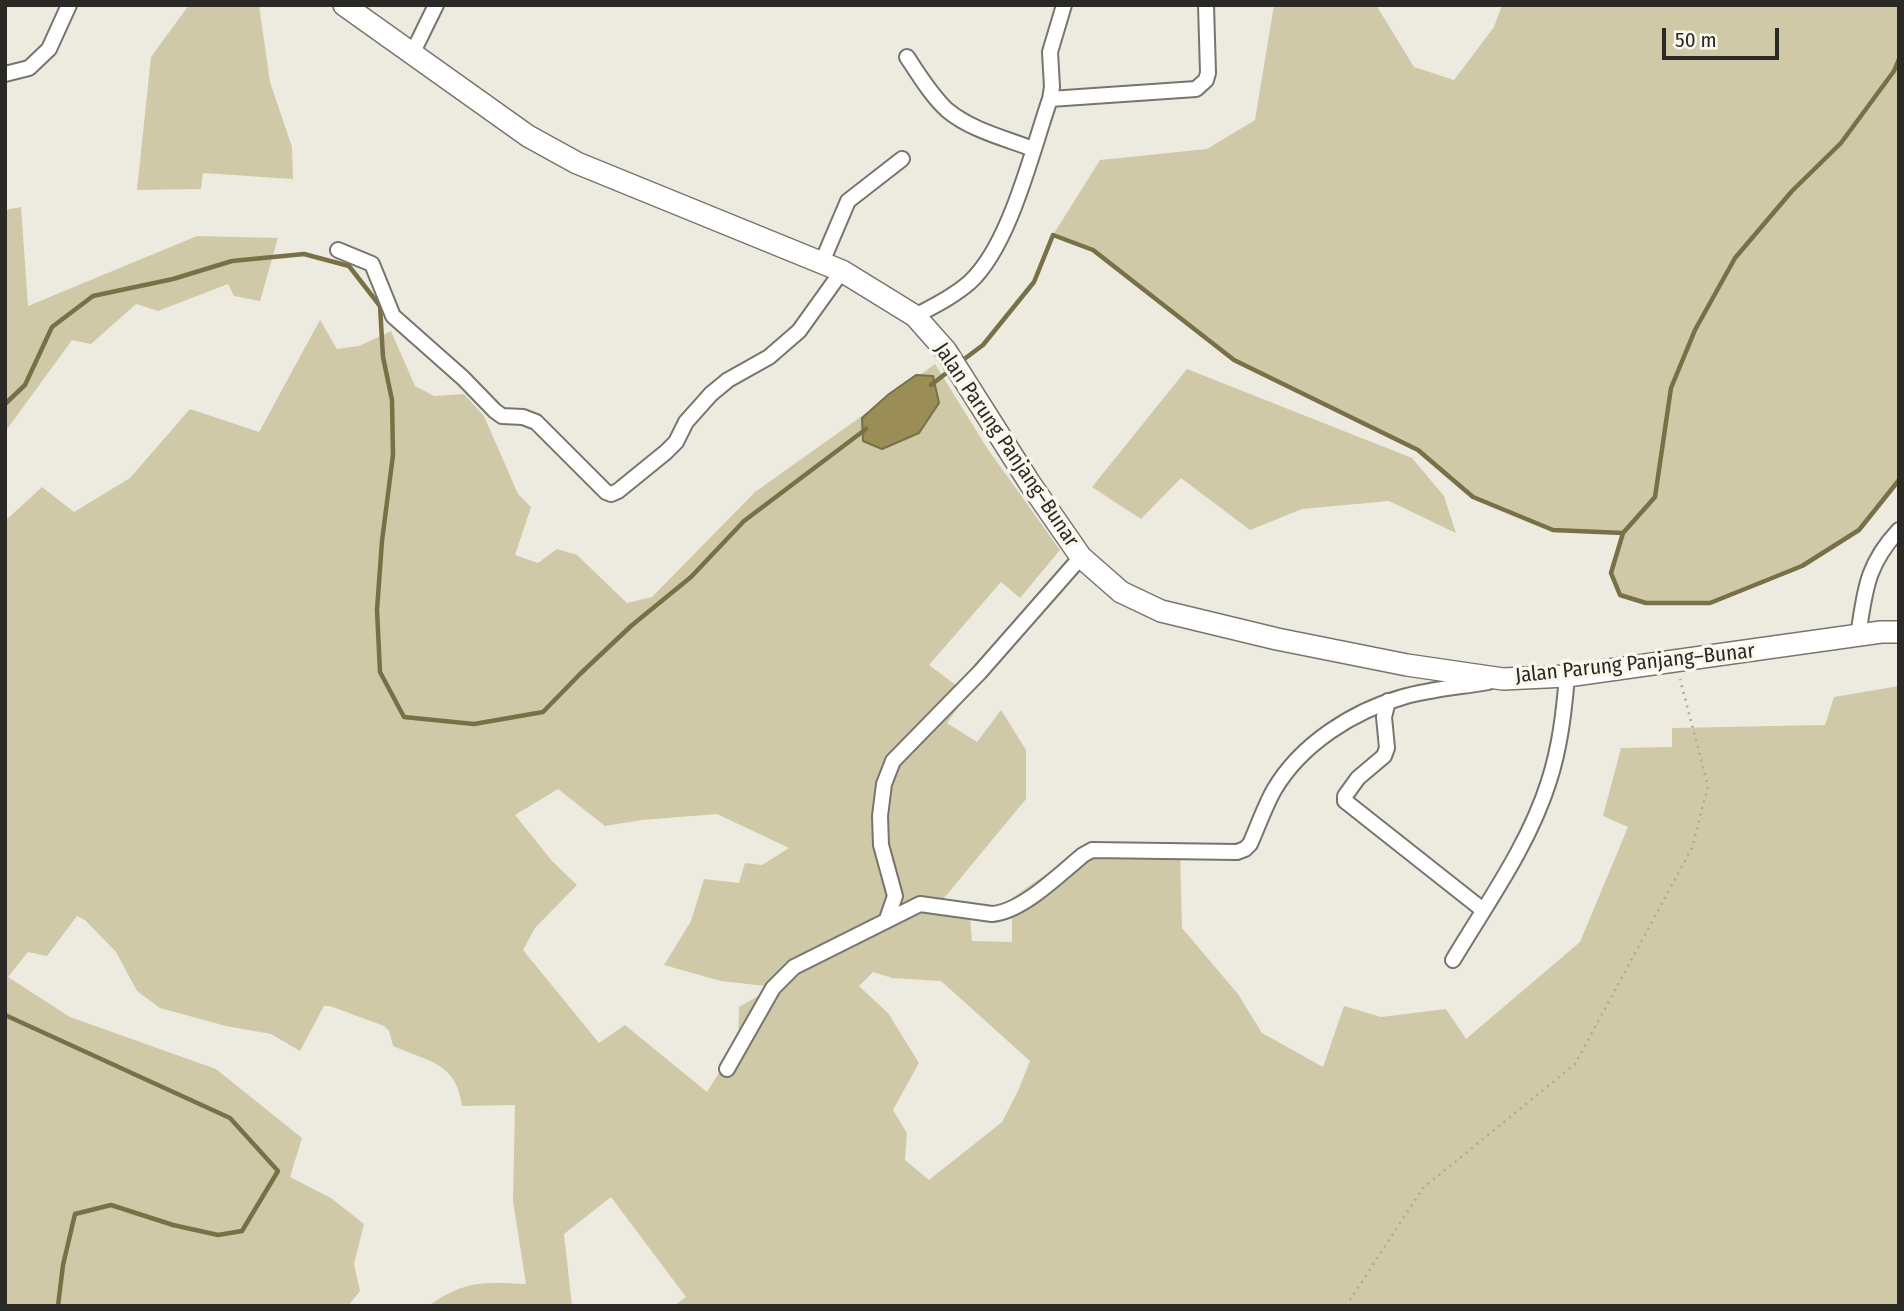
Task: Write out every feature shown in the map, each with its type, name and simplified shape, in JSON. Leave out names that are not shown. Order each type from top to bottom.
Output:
[{"type":"main road","name":"Jalan Parung Panjang–Bunar","points":[[344,5],[528,136],[577,163],[832,266],[915,316],[946,351],[1029,482],[1081,557],[1121,592],[1161,611],[1277,639],[1406,665],[1503,679],[1567,676],[1890,632]]},
{"type":"street","points":[[5,74],[29,68],[49,49],[69,5]]},
{"type":"street","points":[[412,54],[436,5]]},
{"type":"street","points":[[915,316],[950,297],[970,281],[983,267],[1012,212],[1050,99],[1051,52],[1064,5]]},
{"type":"street","points":[[1050,99],[1196,89],[1206,80],[1208,73],[1206,5]]},
{"type":"street","points":[[907,57],[931,92],[948,110],[973,127],[1033,149]]},
{"type":"street","points":[[338,250],[372,264],[393,316],[463,378],[495,411],[502,416],[523,417],[536,422],[611,494],[676,442],[686,422],[711,394],[728,380],[769,357],[799,331],[832,266],[848,201],[902,159]]},
{"type":"street","points":[[1858,636],[1871,570],[1876,558],[1899,530]]},
{"type":"street","points":[[887,919],[895,896],[881,845],[880,816],[884,784],[893,761],[980,672],[1081,557]]},
{"type":"street","points":[[1890,632],[1899,618]]},
{"type":"street","points":[[1453,960],[1526,835],[1549,782],[1563,727],[1567,676]]},
{"type":"street","points":[[727,1069],[773,988],[794,967],[887,919],[920,904],[1003,914],[1036,894],[1092,850],[1237,852],[1245,849],[1250,844],[1273,791],[1285,773],[1304,753],[1343,721],[1406,696],[1503,679]]},
{"type":"street","points":[[1388,701],[1384,717],[1387,748],[1384,756],[1359,778],[1345,796],[1345,801],[1483,910]]},
{"type":"path","points":[[1346,1306],[1423,1188],[1575,1064],[1692,848],[1708,786],[1675,662]]},
{"type":"shaded area","points":[[189,5],[259,5],[270,82],[292,147],[293,179],[203,173],[201,189],[137,190],[151,57]]},
{"type":"shaded area","points":[[1274,5],[1376,5],[1414,67],[1454,80],[1494,27],[1502,5],[1899,5],[1899,480],[1859,530],[1802,566],[1710,603],[1646,603],[1620,595],[1611,573],[1623,533],[1553,530],[1473,497],[1418,450],[1234,360],[1093,250],[1053,235],[1100,160],[1207,149],[1255,120]]},
{"type":"shaded area","points":[[21,207],[28,306],[197,236],[278,238],[260,301],[234,296],[228,284],[158,311],[136,304],[91,344],[72,340],[5,432],[5,210]]},
{"type":"shaded area","points":[[320,320],[337,349],[359,346],[391,331],[415,386],[434,396],[464,394],[484,416],[518,494],[531,507],[515,555],[538,563],[557,549],[577,555],[627,603],[652,597],[755,492],[935,364],[987,448],[1060,550],[1020,598],[1001,582],[929,665],[968,694],[947,723],[977,742],[1001,710],[1026,750],[1026,799],[940,903],[969,907],[972,941],[1012,942],[1012,898],[1081,850],[1180,849],[1182,928],[1238,994],[1262,1033],[1323,1067],[1344,1006],[1381,1017],[1446,1009],[1466,1039],[1580,942],[1628,827],[1603,816],[1621,748],[1672,747],[1672,728],[1825,725],[1834,697],[1899,686],[1899,1306],[674,1306],[686,1297],[611,1197],[564,1234],[572,1306],[428,1306],[453,1291],[475,1284],[526,1284],[513,1201],[515,1105],[462,1106],[454,1080],[439,1065],[393,1046],[389,1031],[384,1026],[330,1006],[324,1006],[300,1051],[271,1034],[226,1026],[160,1008],[137,991],[116,952],[85,920],[77,916],[47,956],[28,952],[8,977],[70,1017],[216,1069],[302,1138],[290,1177],[331,1198],[364,1224],[354,1264],[360,1291],[348,1306],[5,1306],[5,521],[42,487],[74,512],[130,478],[190,409],[259,432]],"holes":[[[558,789],[605,826],[717,814],[789,848],[762,865],[745,863],[739,883],[704,879],[691,921],[664,965],[721,981],[774,987],[739,1007],[738,1042],[707,1092],[625,1025],[599,1043],[523,950],[535,928],[577,885],[552,861],[515,815]],[[873,972],[892,978],[941,981],[1030,1061],[1002,1122],[929,1180],[905,1160],[907,1133],[893,1110],[919,1063],[888,1013],[859,986]]]},
{"type":"shaded area","points":[[1187,369],[1412,458],[1444,496],[1456,533],[1389,501],[1302,509],[1250,530],[1181,478],[1141,519],[1092,487]]},
{"type":"shaded area","points":[[916,375],[933,376],[939,403],[919,433],[882,449],[863,441],[862,418]]},
{"type":"waterway","points":[[1899,59],[1894,71],[1841,143],[1792,191],[1735,258],[1695,330],[1671,388],[1655,497],[1623,533],[1611,573],[1620,595],[1646,603],[1710,603],[1802,566],[1859,530],[1899,480]]},
{"type":"waterway","points":[[959,363],[983,345],[1034,282],[1053,235],[1093,250],[1234,360],[1418,450],[1473,497],[1553,530],[1623,533]]},
{"type":"waterway","points":[[5,404],[25,385],[52,327],[93,296],[173,279],[232,261],[304,254],[349,266],[380,306],[383,357],[392,400],[393,455],[382,541],[377,610],[380,672],[404,717],[474,724],[543,712],[631,626],[691,577],[744,521],[866,429]]},
{"type":"waterway","points":[[931,385],[949,371]]},
{"type":"waterway","points":[[5,1015],[230,1118],[278,1171],[242,1231],[218,1235],[173,1225],[111,1205],[75,1214],[63,1265],[58,1306]]}]
